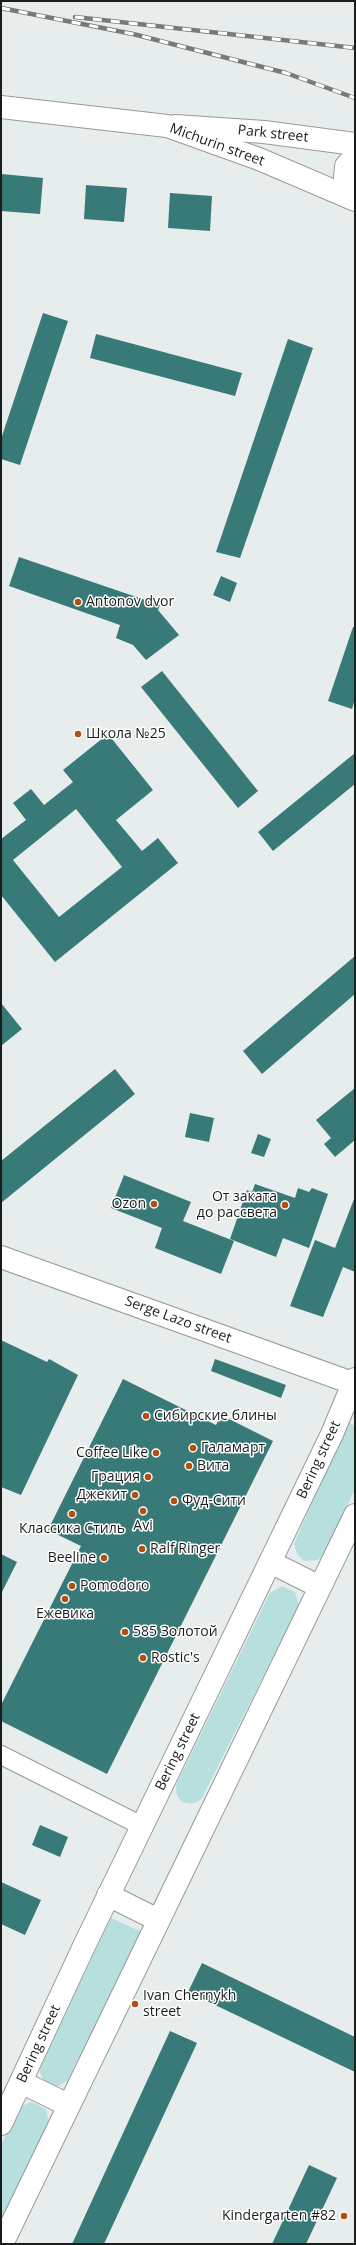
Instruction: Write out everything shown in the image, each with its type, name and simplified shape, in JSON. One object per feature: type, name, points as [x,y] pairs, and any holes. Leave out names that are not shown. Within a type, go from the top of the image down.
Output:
[{"type":"street","name":"Michurin street","points":[[1,107],[167,126],[259,159],[352,198]]},
{"type":"street","name":"Park street","points":[[167,126],[264,132],[355,144]]},
{"type":"street","points":[[352,198],[345,178],[346,166],[355,156]]},
{"type":"street","name":"Serge Lazo street","points":[[1,1257],[354,1382]]},
{"type":"street","name":"Bering street","points":[[1,2124],[108,1896],[332,1434],[354,1382]]},
{"type":"street","points":[[2,2244],[355,1515]]},
{"type":"street","points":[[270,1562],[320,1587]]},
{"type":"street","points":[[1,1755],[142,1826]]},
{"type":"street","points":[[108,1896],[158,1920]]},
{"type":"street","points":[[21,2082],[68,2105]]},
{"type":"shaded area","points":[[348,1422],[355,1426],[355,1489],[324,1554],[318,1560],[304,1561],[297,1554],[294,1544]]},
{"type":"shaded area","points":[[282,1586],[295,1592],[298,1607],[202,1798],[192,1804],[183,1802],[179,1799],[177,1794],[177,1783],[270,1593]]},
{"type":"shaded area","points":[[111,1918],[142,1932],[67,2081],[56,2087],[44,2082],[39,2069]]},
{"type":"shaded area","points":[[31,2102],[46,2109],[49,2122],[1,2222],[1,2145],[20,2107]]},
{"type":"building","points":[[2,174],[43,178],[40,214],[1,211]]},
{"type":"building","points":[[86,185],[127,188],[124,222],[84,219]]},
{"type":"building","points":[[170,193],[212,196],[210,231],[168,228]]},
{"type":"building","points":[[43,313],[68,321],[20,465],[1,459],[1,439]]},
{"type":"building","points":[[96,334],[242,373],[235,396],[90,358]]},
{"type":"building","points":[[288,339],[313,348],[240,558],[216,552]]},
{"type":"building","points":[[19,557],[160,605],[158,610],[179,635],[146,660],[133,645],[116,638],[120,625],[9,586]]},
{"type":"building","points":[[221,576],[237,583],[230,602],[213,595]]},
{"type":"building","points":[[353,627],[355,627],[355,699],[352,709],[328,701]]},
{"type":"building","points":[[162,671],[258,791],[238,808],[141,687]]},
{"type":"building","points":[[108,734],[153,790],[116,820],[142,851],[158,838],[178,863],[55,962],[1,895],[1,839],[26,820],[13,803],[31,789],[44,805],[73,782],[63,770]],"holes":[[[76,809],[122,867],[59,917],[13,860]]]},
{"type":"building","points":[[355,753],[355,784],[273,851],[258,832]]},
{"type":"building","points":[[355,956],[355,994],[262,1074],[243,1051]]},
{"type":"building","points":[[1,1003],[22,1029],[1,1046]]},
{"type":"building","points":[[115,1069],[135,1094],[1,1203],[1,1161]]},
{"type":"building","points":[[355,1088],[355,1140],[335,1157],[324,1144],[331,1138],[316,1120]]},
{"type":"building","points":[[190,1113],[214,1118],[209,1142],[185,1137]]},
{"type":"building","points":[[258,1134],[271,1139],[264,1157],[251,1153]]},
{"type":"building","points":[[124,1175],[191,1202],[183,1221],[234,1241],[221,1274],[155,1248],[162,1228],[111,1208]]},
{"type":"building","points":[[255,1184],[295,1198],[298,1188],[309,1192],[312,1188],[328,1194],[309,1248],[283,1238],[276,1257],[230,1239],[247,1190],[252,1192]]},
{"type":"building","points":[[354,1199],[355,1272],[343,1267],[323,1317],[290,1306],[315,1240],[335,1248]]},
{"type":"building","points":[[1,1340],[47,1362],[49,1359],[78,1375],[21,1495],[1,1487]]},
{"type":"building","points":[[215,1359],[286,1385],[281,1398],[211,1371]]},
{"type":"building","points":[[123,1379],[216,1425],[221,1415],[273,1441],[107,1774],[1,1721],[1,1705],[81,1546],[48,1530]]},
{"type":"building","points":[[1,1554],[17,1562],[1,1594]]},
{"type":"building","points":[[40,1825],[68,1837],[60,1857],[32,1845]]},
{"type":"building","points":[[1,1882],[41,1900],[25,1935],[1,1924]]},
{"type":"building","points":[[202,1963],[355,2037],[355,2072],[188,1992]]},
{"type":"building","points":[[170,2031],[197,2043],[104,2244],[72,2244]]},
{"type":"building","points":[[309,2165],[337,2178],[306,2244],[272,2244]]},
{"type":"railway","points":[[1,8],[133,34],[286,73],[355,98]]},
{"type":"railway","points":[[75,17],[355,48]]},
{"type":"place","name":"Antonov dvor","points":[[78,602]]},
{"type":"place","name":"Школа №25","points":[[78,734]]},
{"type":"place","name":"Ozon","points":[[154,1204]]},
{"type":"place","name":"От заката до рассвета","points":[[285,1205]]},
{"type":"place","name":"Сибирские блины","points":[[146,1416]]},
{"type":"place","name":"Галамарт","points":[[193,1448]]},
{"type":"place","name":"Coffee Like","points":[[156,1453]]},
{"type":"place","name":"Вита","points":[[189,1466]]},
{"type":"place","name":"Грация","points":[[148,1477]]},
{"type":"place","name":"Джекит","points":[[135,1495]]},
{"type":"place","name":"Фуд-Сити","points":[[174,1501]]},
{"type":"place","name":"Avi","points":[[143,1511]]},
{"type":"place","name":"Классика Стиль","points":[[72,1514]]},
{"type":"place","name":"Ralf Ringer","points":[[142,1549]]},
{"type":"place","name":"Beeline","points":[[104,1558]]},
{"type":"place","name":"Pomodoro","points":[[72,1586]]},
{"type":"place","name":"Ежевика","points":[[65,1599]]},
{"type":"place","name":"585 Золотой","points":[[125,1632]]},
{"type":"place","name":"Rostic's","points":[[143,1658]]},
{"type":"place","name":"Ivan Chernykh street","points":[[135,2004]]},
{"type":"place","name":"Kindergarten #82","points":[[344,2216]]}]
